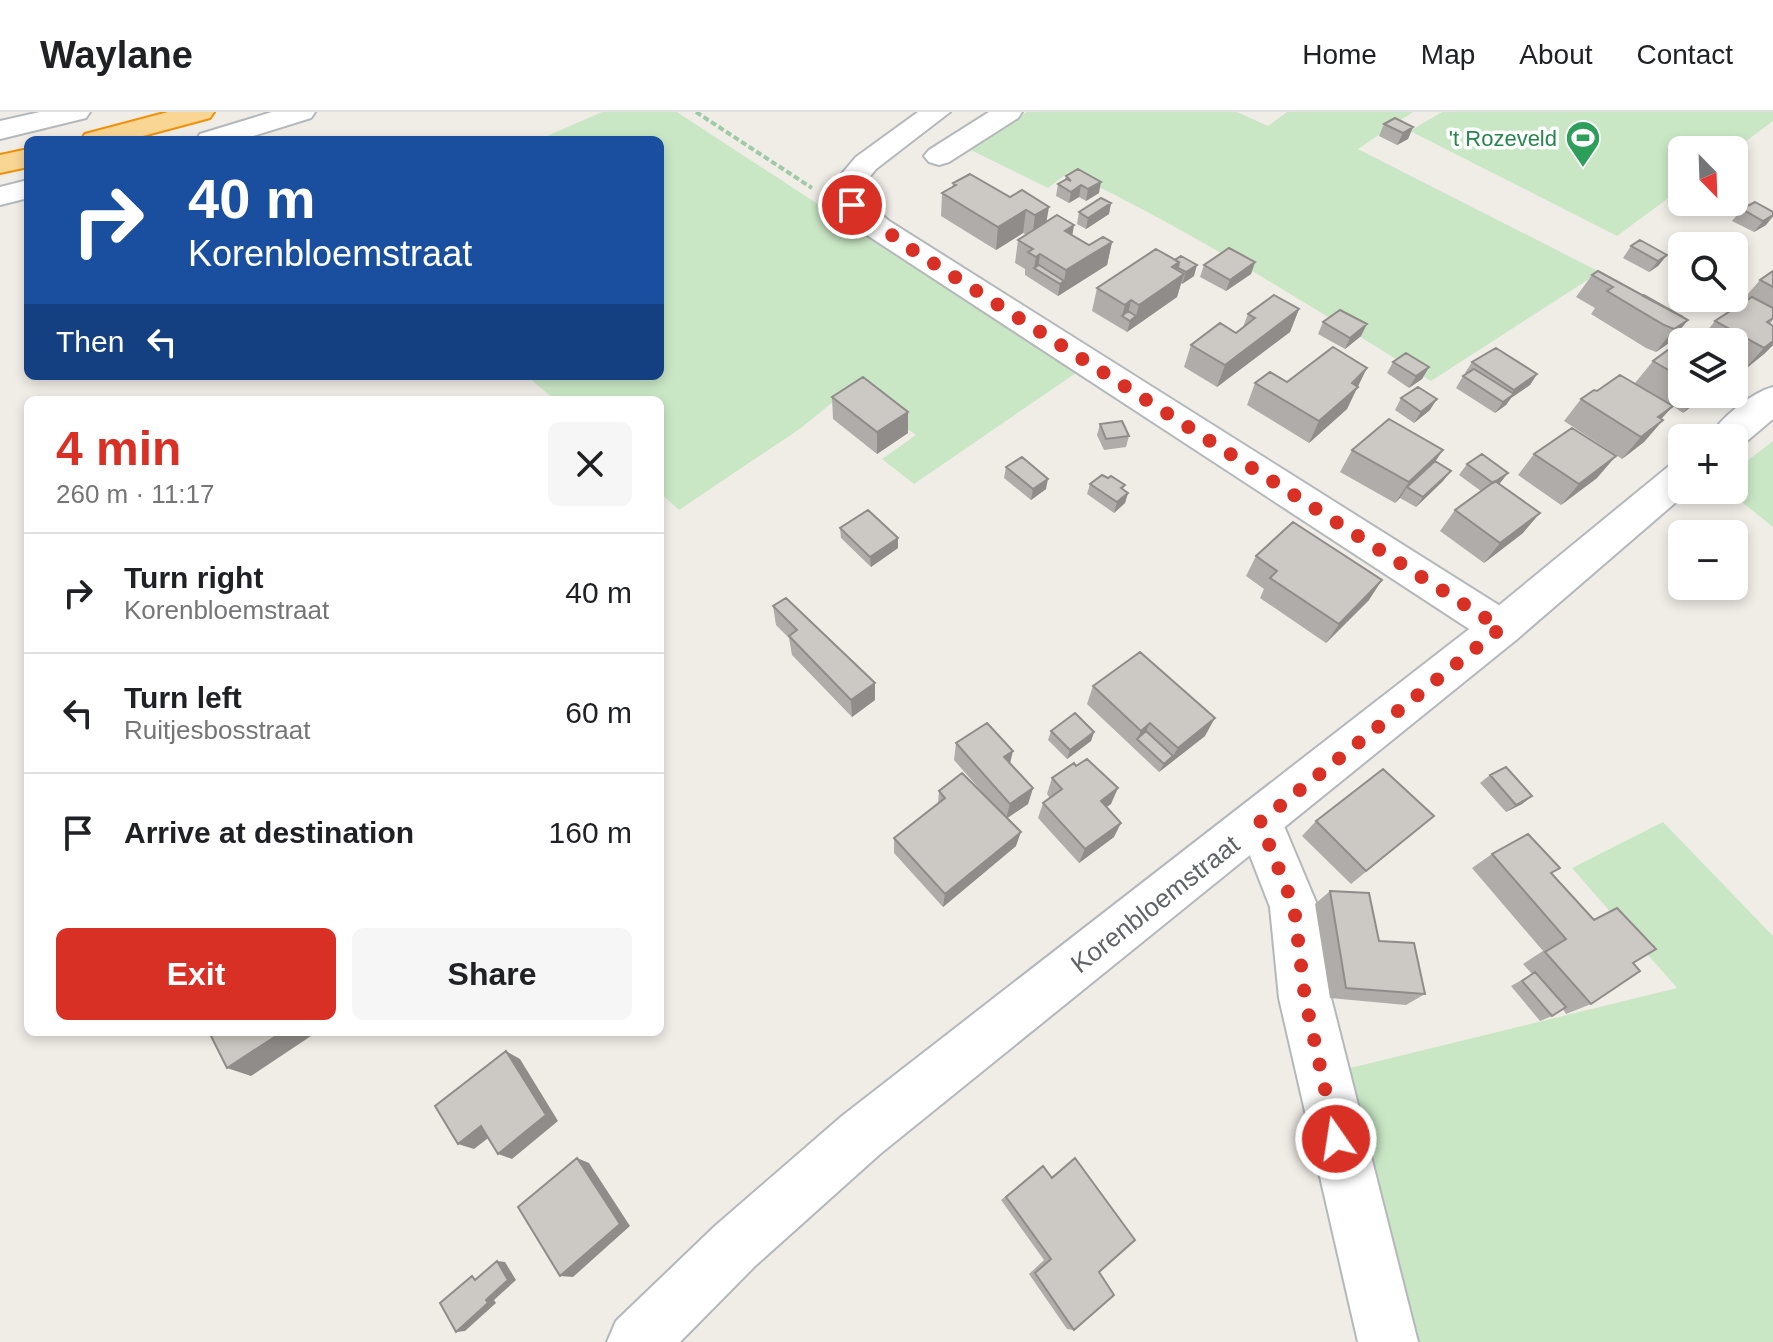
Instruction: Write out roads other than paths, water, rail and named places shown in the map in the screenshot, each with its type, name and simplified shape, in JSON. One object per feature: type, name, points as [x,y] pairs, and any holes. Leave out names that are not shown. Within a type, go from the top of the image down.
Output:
[{"type":"highway","points":[[110,136],[200,112]]},
{"type":"highway","points":[[0,164],[24,159]]},
{"type":"street","points":[[0,130],[76,112]]},
{"type":"street","points":[[223,136],[301,112]]},
{"type":"street","points":[[939,156],[1008,112]]},
{"type":"street","points":[[966,137],[929,117],[866,163],[848,184],[852,205],[905,245],[1501,628]]},
{"type":"street","points":[[0,196],[24,190]]},
{"type":"street","points":[[1744,424],[1773,399]]},
{"type":"street","name":"Korenbloemstraat","points":[[637,1342],[735,1246],[861,1135],[1260,822],[1501,628],[1668,488]]},
{"type":"street","points":[[1260,822],[1294,907],[1305,998],[1388,1342]]},
{"type":"place","name":"'t Rozeveld","points":[[1583,169]]}]
